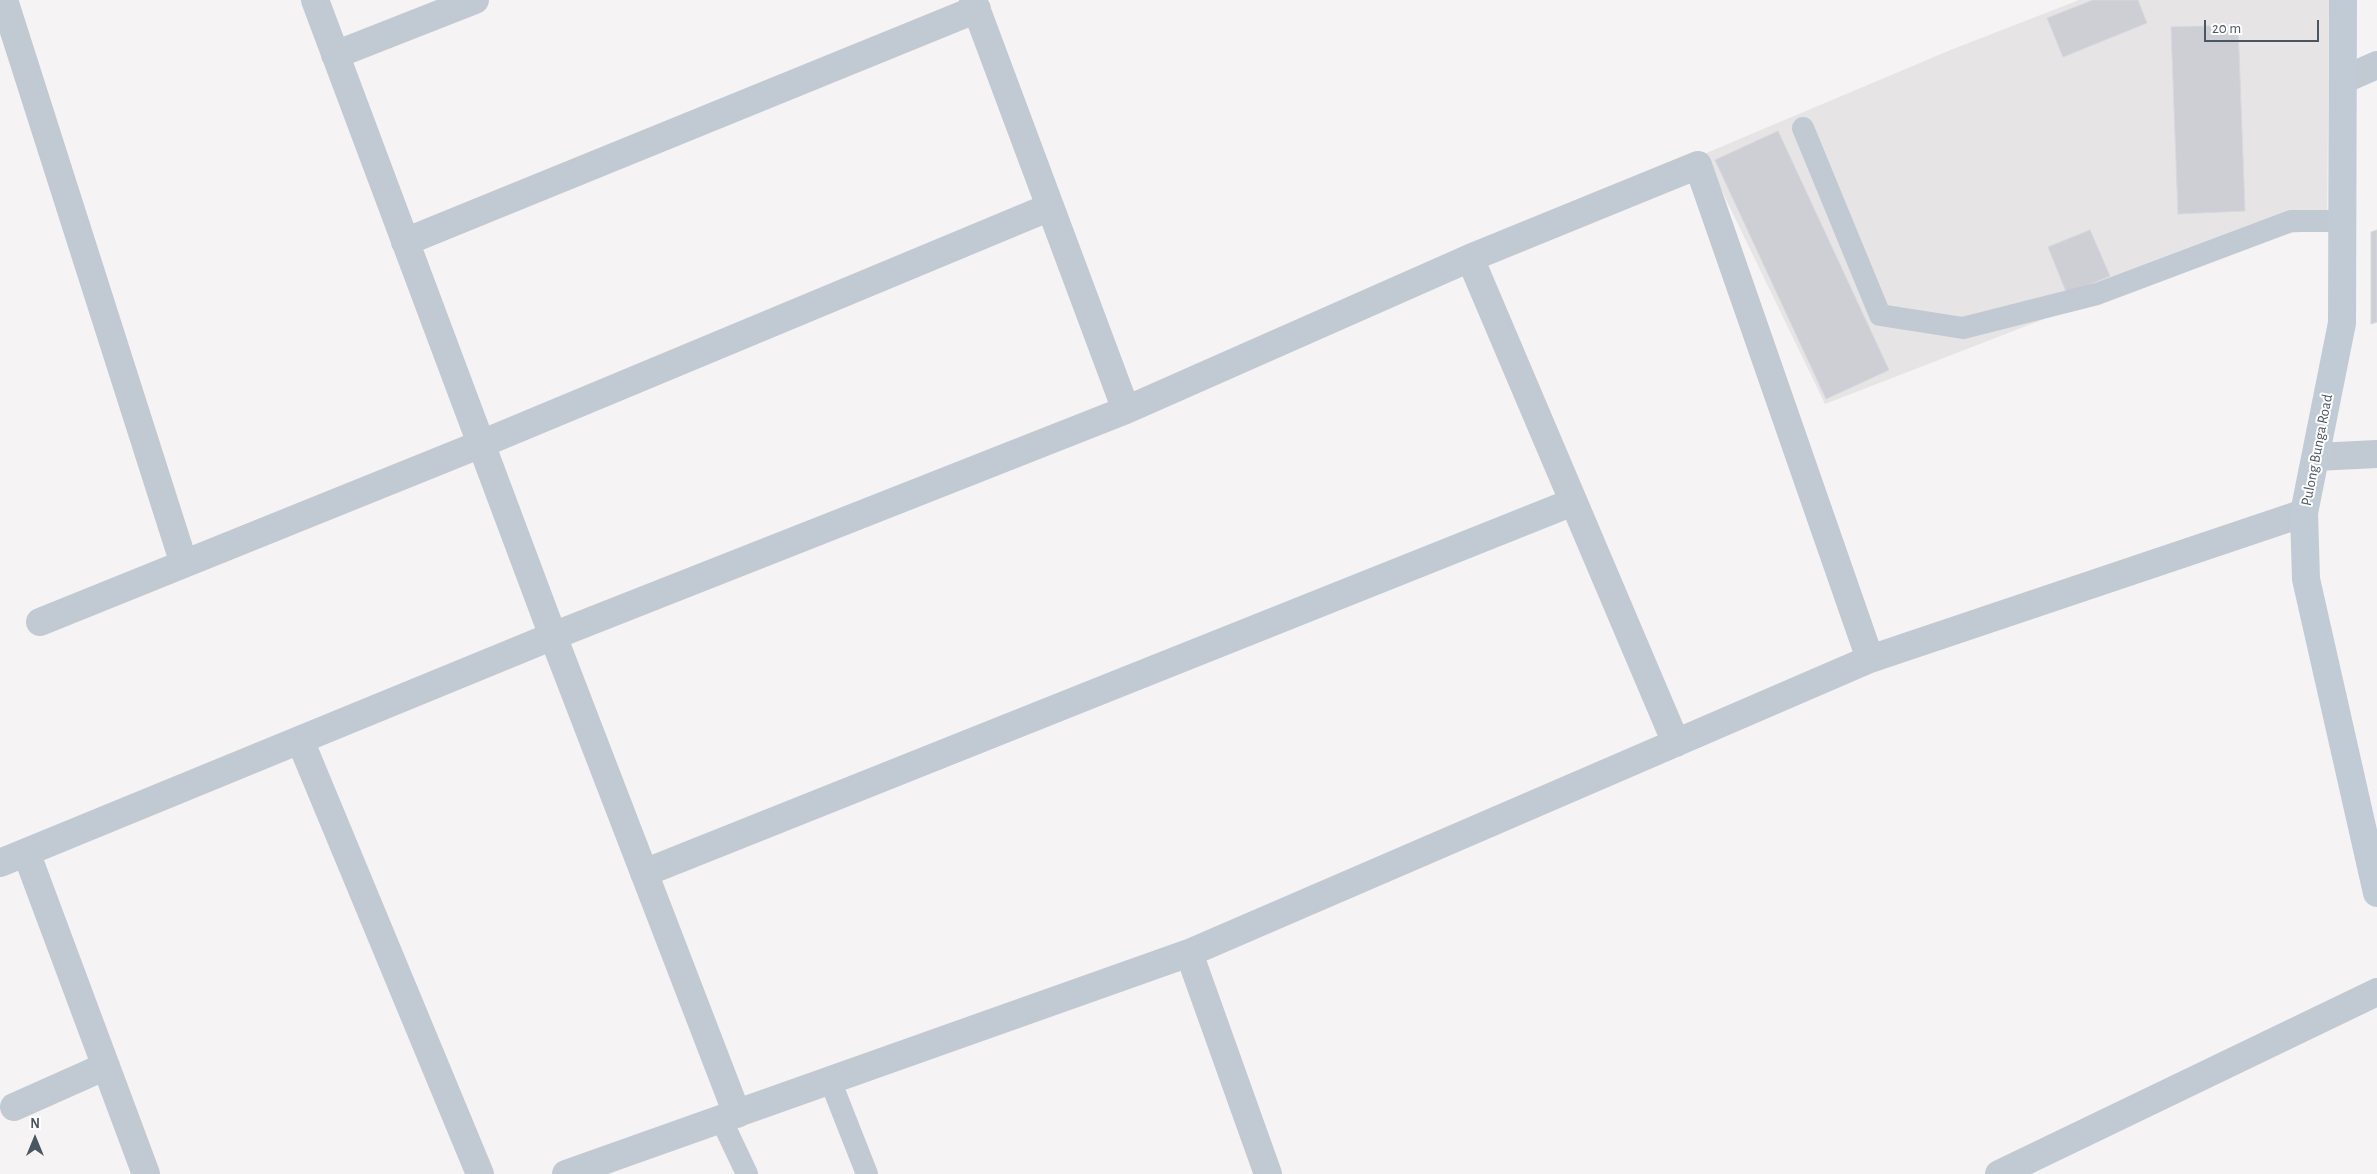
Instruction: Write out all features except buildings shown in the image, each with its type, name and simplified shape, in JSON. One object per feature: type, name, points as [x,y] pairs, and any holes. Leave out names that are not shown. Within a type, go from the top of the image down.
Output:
[{"type":"main road","name":"Pulong Bunga Road","points":[[2343,0],[2342,323],[2304,513],[2306,579],[2377,893]]},
{"type":"street","points":[[4,0],[184,564]]},
{"type":"street","points":[[315,0],[553,636],[644,873],[729,1116]]},
{"type":"street","points":[[335,55],[475,0]]},
{"type":"street","points":[[405,242],[975,5],[1126,410]]},
{"type":"street","points":[[2343,80],[2377,65]]},
{"type":"street","points":[[0,863],[553,636],[1126,410],[1470,258],[1698,165],[1870,659]]},
{"type":"street","points":[[40,622],[481,444],[1050,207]]},
{"type":"street","points":[[1470,258],[1676,743]]},
{"type":"street","points":[[2316,457],[2377,454]]},
{"type":"street","points":[[644,873],[1573,502]]},
{"type":"street","points":[[566,1174],[1189,953],[1870,659],[2304,513]]},
{"type":"street","points":[[300,740],[480,1174]]},
{"type":"street","points":[[26,852],[146,1174]]},
{"type":"street","points":[[1189,953],[1268,1174]]},
{"type":"street","points":[[1999,1174],[2377,992]]},
{"type":"street","points":[[14,1107],[106,1066]]},
{"type":"lane","points":[[1803,128],[1880,315],[1963,328],[2097,294],[2291,221],[2342,221]]},
{"type":"lane","points":[[830,1080],[868,1174]]},
{"type":"lane","points":[[729,1116],[748,1174]]},
{"type":"shaded area","points":[[2079,0],[2329,0],[2327,229],[2284,234],[2070,309],[1825,404],[1704,154],[1953,49]]}]
